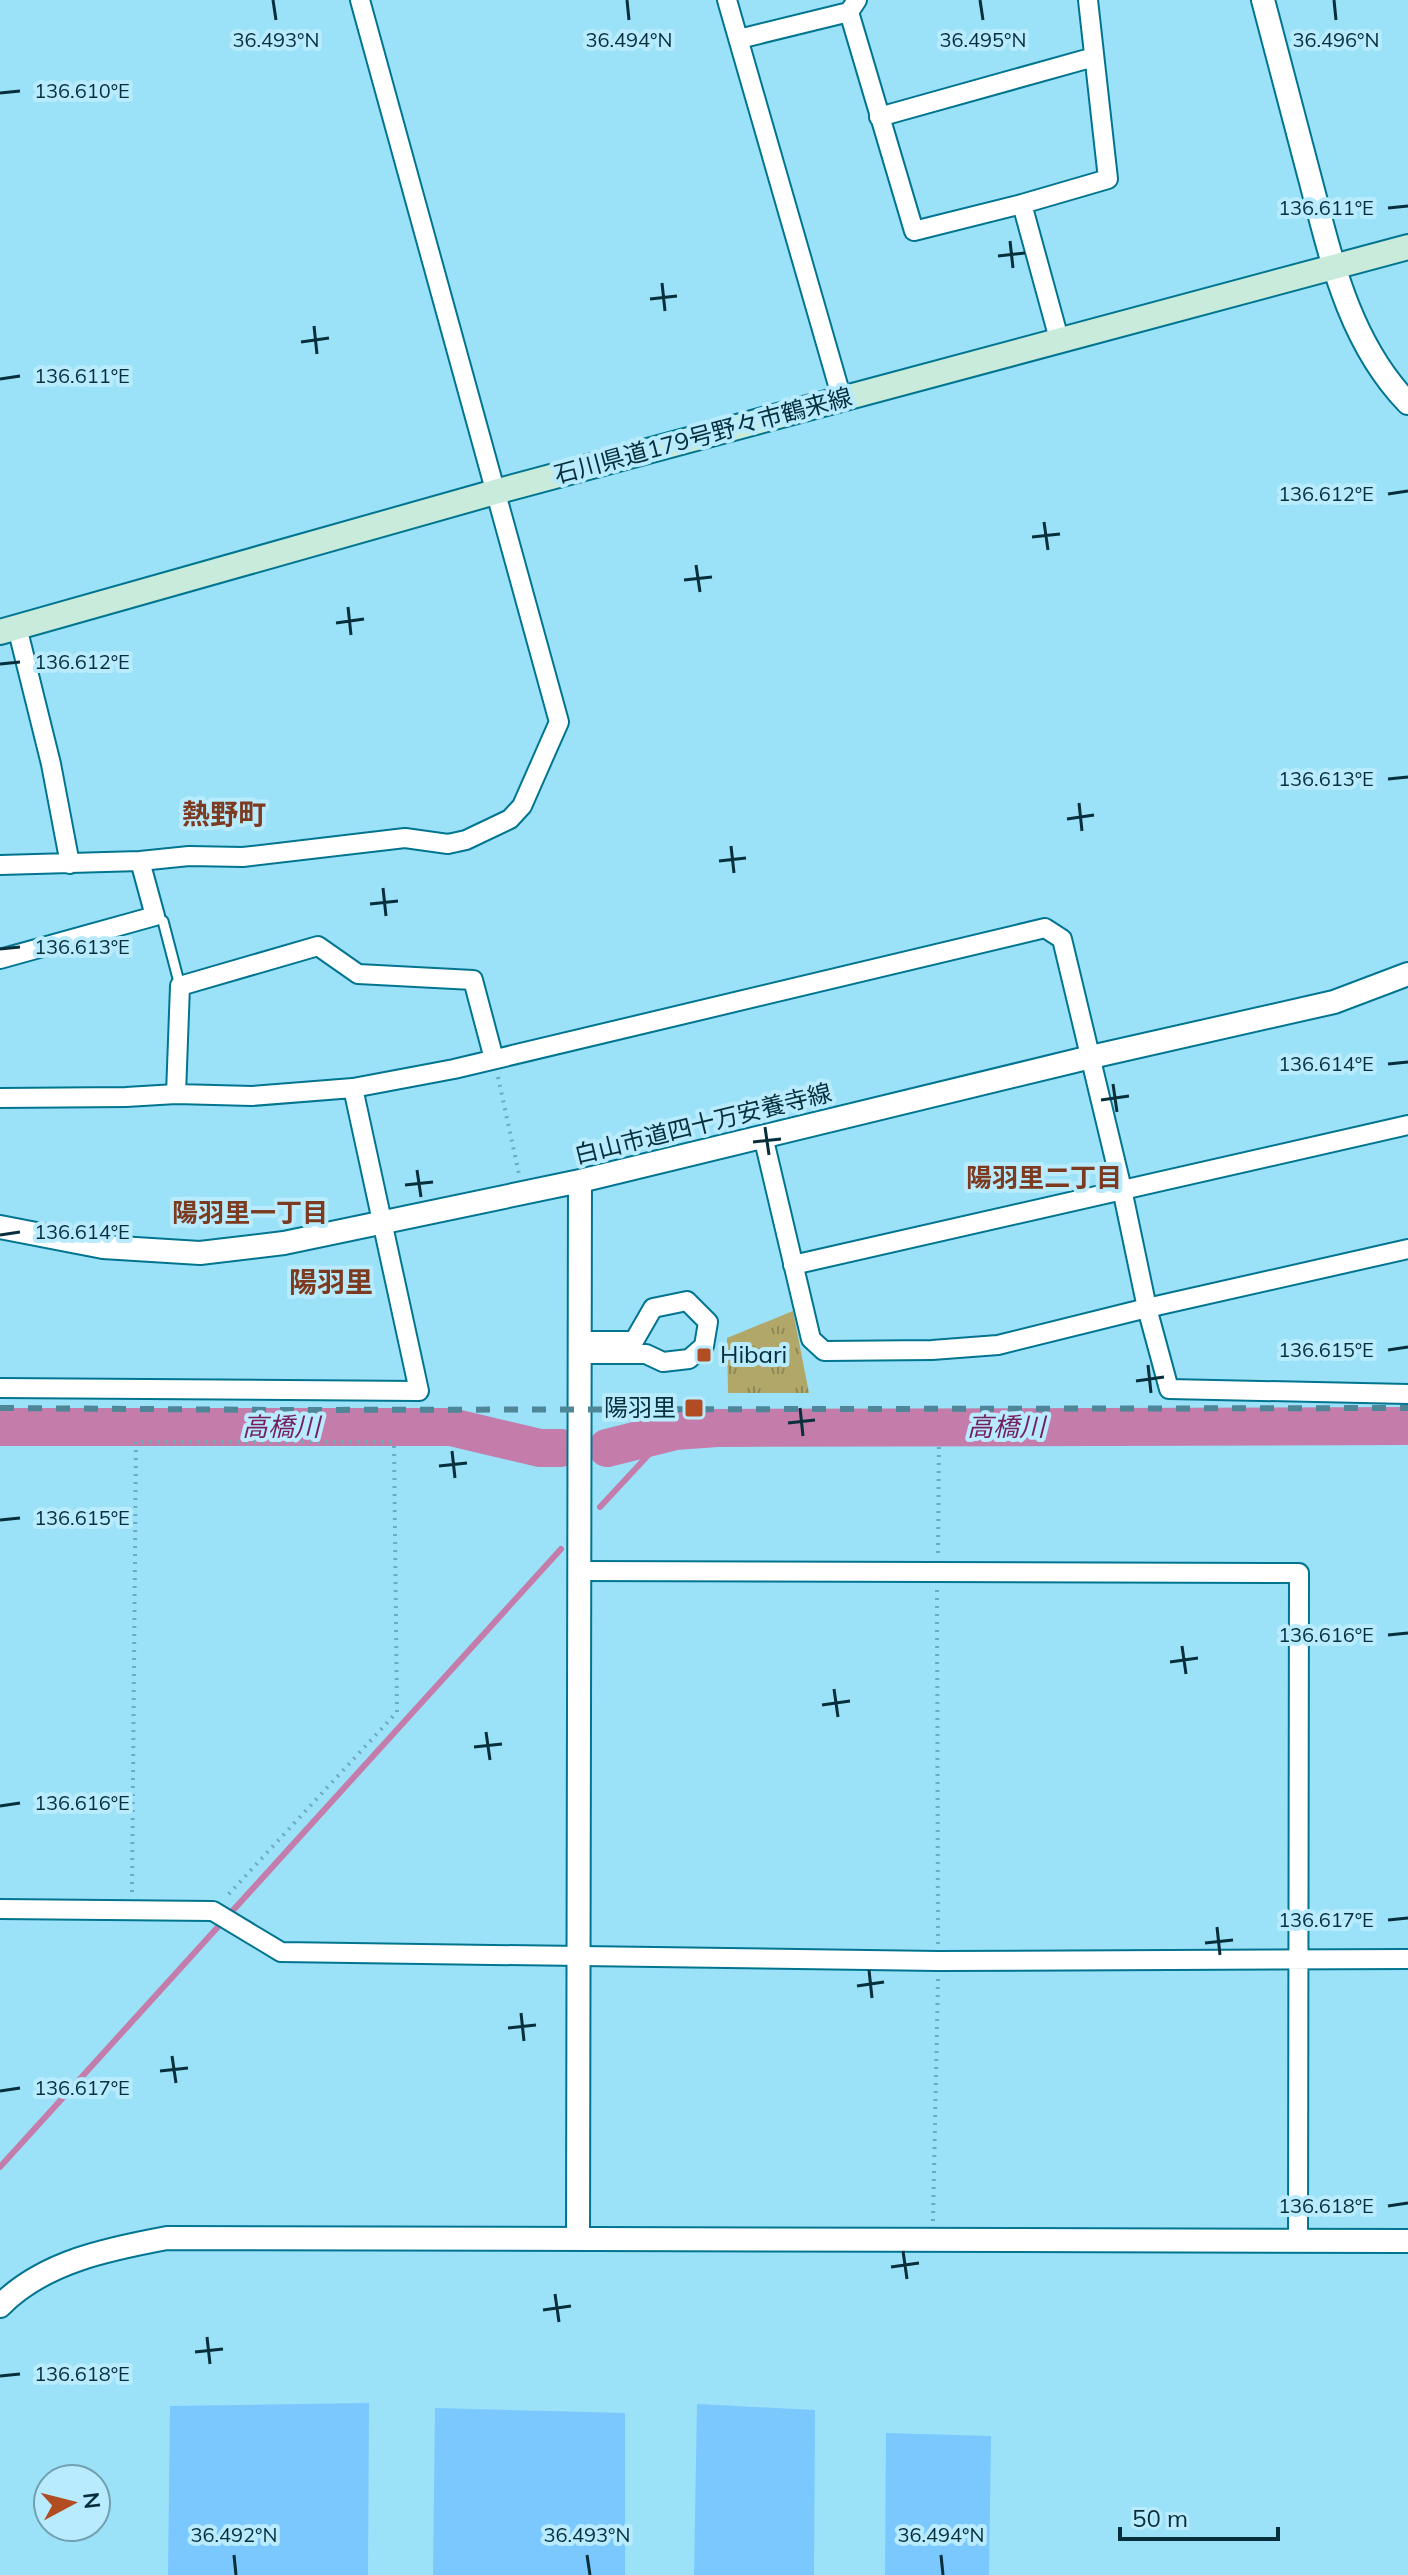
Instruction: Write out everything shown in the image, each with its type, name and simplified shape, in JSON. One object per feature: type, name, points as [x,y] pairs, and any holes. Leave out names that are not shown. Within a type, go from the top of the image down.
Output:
[{"type":"main road","name":"石川県道179号野々市鶴来線","points":[[8,629],[495,492],[1408,247]]},
{"type":"street","points":[[0,865],[255,856],[405,838],[448,844],[466,840],[510,819],[522,806],[543,763],[559,722],[360,0]]},
{"type":"street","points":[[727,0],[842,399]]},
{"type":"street","points":[[739,39],[853,6],[879,117],[914,231],[1108,179],[1088,0]]},
{"type":"street","points":[[1263,0],[1334,269],[1356,328],[1392,387],[1408,403]]},
{"type":"street","points":[[879,117],[1094,57]]},
{"type":"street","points":[[1022,204],[1059,339]]},
{"type":"street","points":[[8,629],[51,764],[70,864]]},
{"type":"street","points":[[0,959],[155,916],[140,861]]},
{"type":"street","points":[[0,1098],[176,1094],[252,1096],[353,1088],[494,1059],[1045,928],[1062,939],[1147,1308],[1169,1389],[1408,1394]]},
{"type":"street","points":[[176,1094],[180,986],[318,946],[358,974],[473,980],[494,1059]]},
{"type":"street","name":"白山市道四十万安養寺線","points":[[0,1227],[103,1247],[200,1253],[284,1243],[580,1181],[1091,1057],[1334,1002],[1408,974]]},
{"type":"street","points":[[0,1388],[419,1391],[353,1088]]},
{"type":"street","points":[[793,1265],[1408,1125]]},
{"type":"street","points":[[763,1136],[811,1339],[824,1351],[932,1350],[998,1345],[1408,1249]]},
{"type":"street","points":[[578,2237],[580,1181]]},
{"type":"street","points":[[687,1301],[708,1322],[704,1346],[689,1359],[663,1362],[646,1354],[579,1347],[634,1341],[653,1308],[687,1301]]},
{"type":"street","points":[[579,1571],[1299,1573],[1298,2241]]},
{"type":"street","points":[[0,1909],[132,1909],[221,1915],[281,1952],[938,1961],[1408,1959]]},
{"type":"street","points":[[0,2306],[12,2294],[57,2268],[104,2249],[167,2238],[1408,2241]]},
{"type":"lane","points":[[155,916],[163,921],[180,986]]},
{"type":"path","points":[[494,1059],[523,1194]]},
{"type":"path","points":[[933,2239],[938,1961],[939,1441]]},
{"type":"path","points":[[132,1909],[136,1442],[394,1442],[397,1712],[221,1915]]},
{"type":"green space","points":[[793,1311],[809,1393],[728,1393],[727,1338]]},
{"type":"building","points":[[369,2403],[368,2575],[168,2575],[170,2406]]},
{"type":"building","points":[[697,2404],[815,2410],[814,2575],[694,2575]]},
{"type":"building","points":[[435,2408],[625,2413],[625,2575],[433,2575]]},
{"type":"building","points":[[886,2433],[991,2436],[989,2575],[885,2575]]},
{"type":"waterway","name":"高橋川","points":[[607,1448],[675,1431],[717,1428],[1408,1426]]},
{"type":"waterway","name":"高橋川","points":[[0,1427],[451,1427],[540,1448],[561,1448]]},
{"type":"waterway","points":[[600,1507],[675,1431]]},
{"type":"waterway","points":[[0,2167],[561,1549]]},
{"type":"railway","points":[[0,1408],[1408,1408]]},
{"type":"place","name":"Hibari","points":[[704,1355]]},
{"type":"place","name":"陽羽里","points":[[694,1408]]},
{"type":"district","name":"熱野町","points":[[224,814]]},
{"type":"district","name":"陽羽里二丁目","points":[[1044,1178]]},
{"type":"district","name":"陽羽里一丁目","points":[[250,1213]]},
{"type":"district","name":"陽羽里","points":[[331,1282]]}]
